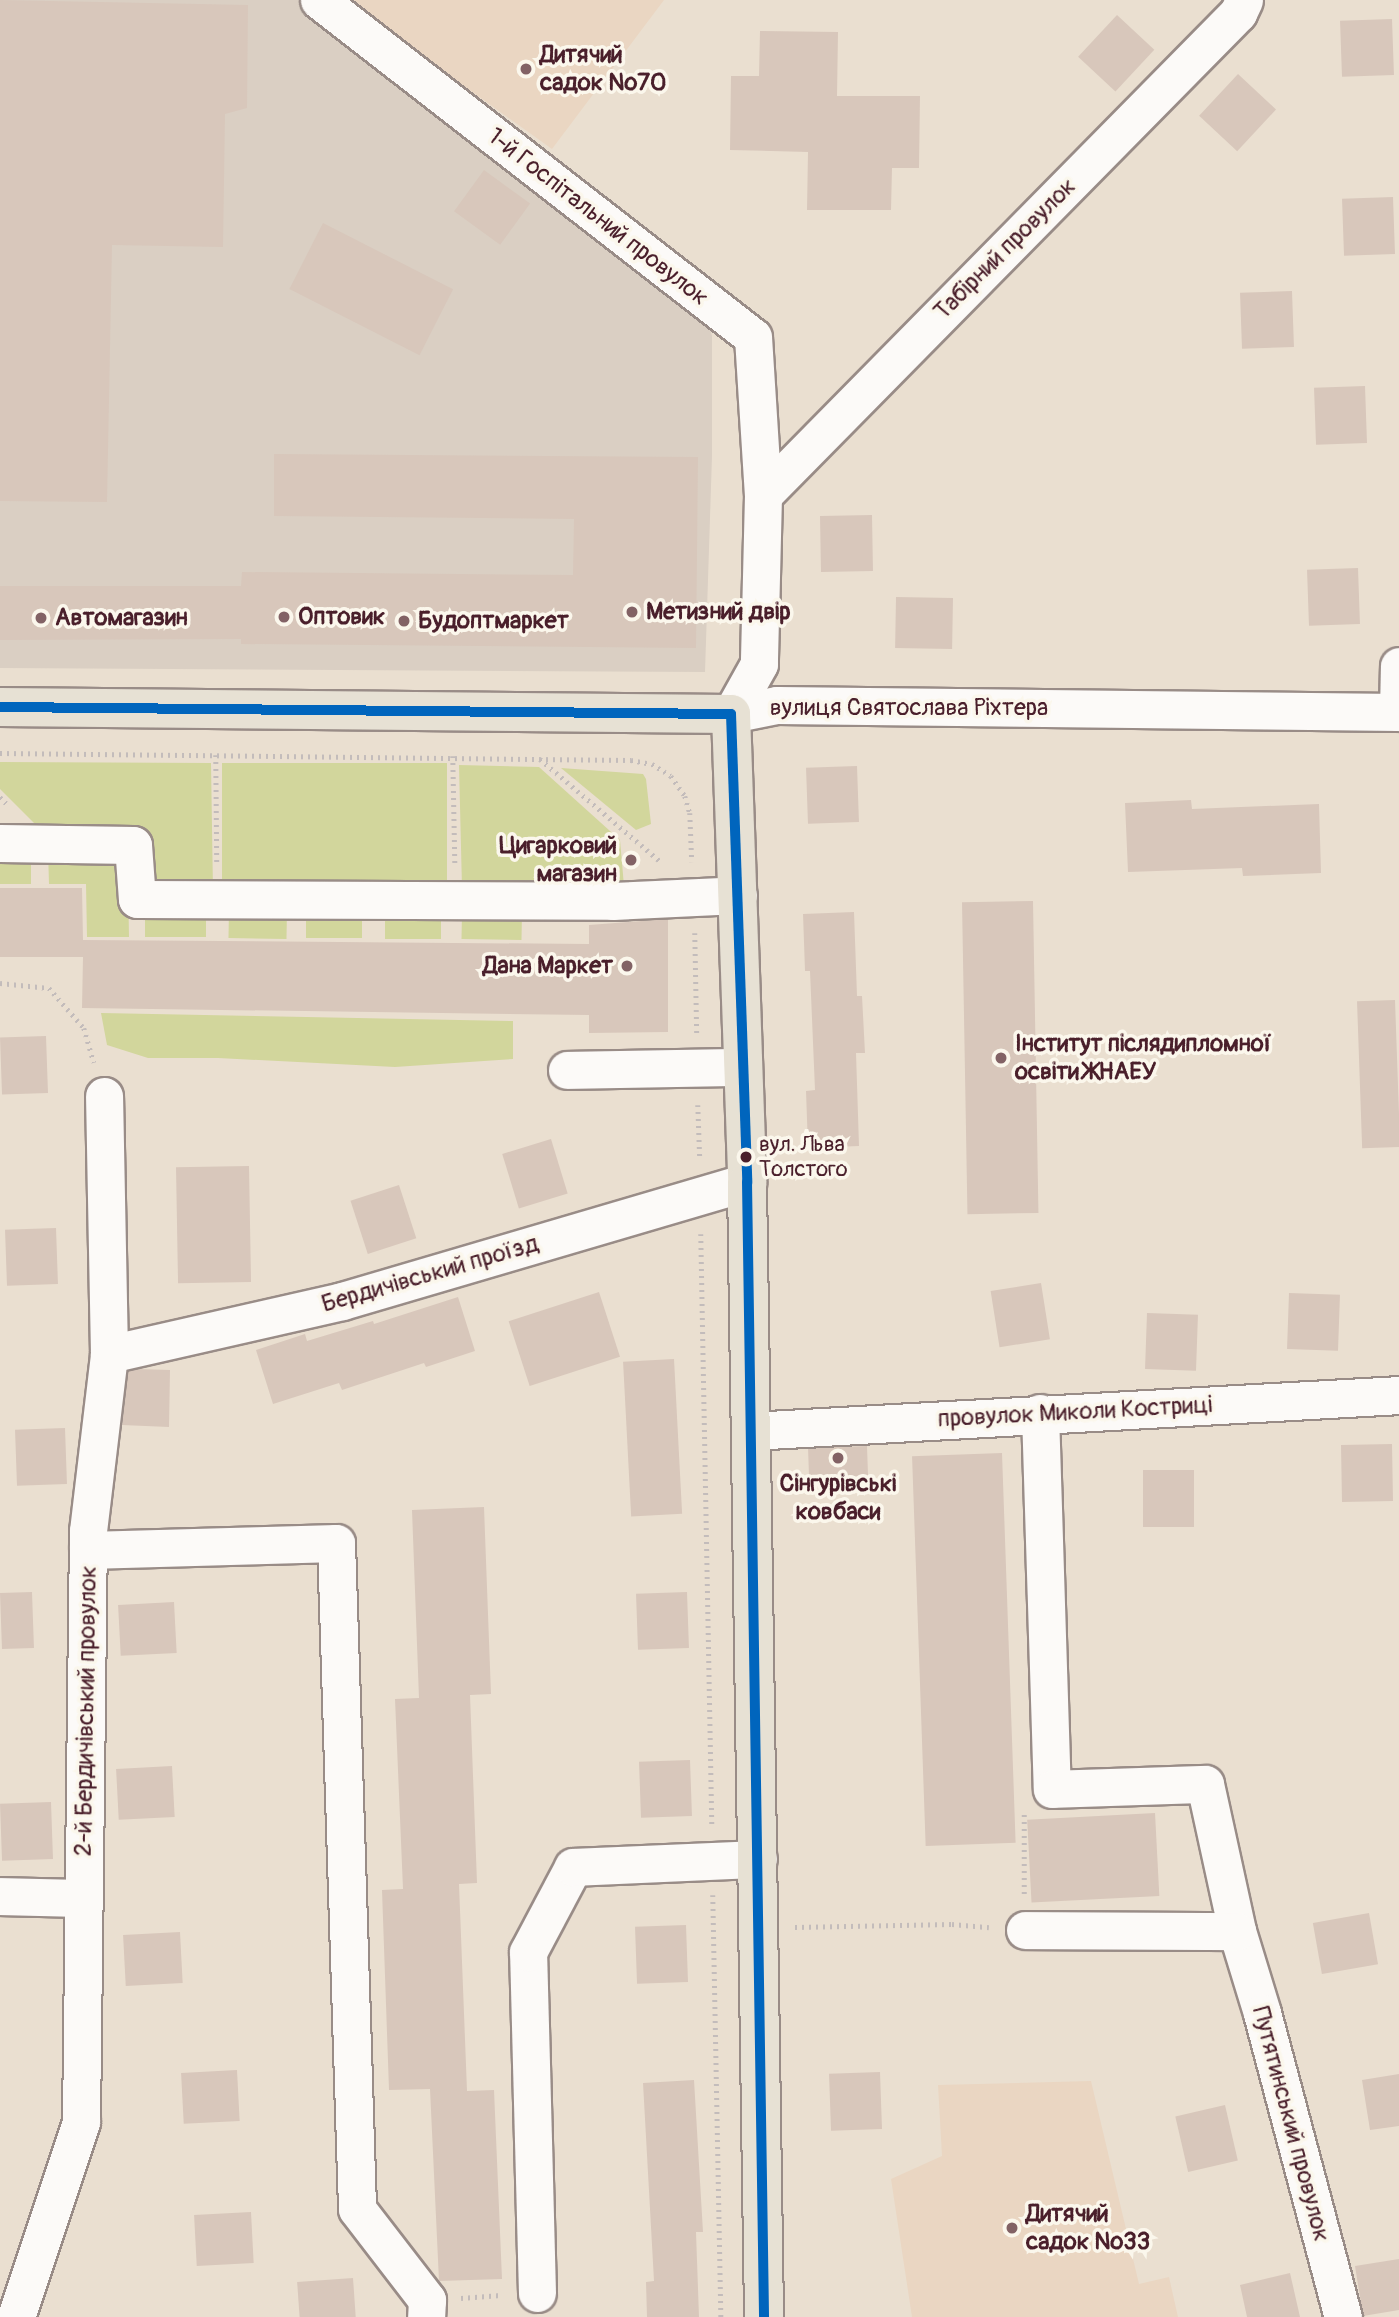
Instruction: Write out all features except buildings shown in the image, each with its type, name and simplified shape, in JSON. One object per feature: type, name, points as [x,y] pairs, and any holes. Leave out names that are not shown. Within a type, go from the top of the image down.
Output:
[{"type":"main road","name":"вулиця Святослава Ріхтера","points":[[0,707],[732,714]]},
{"type":"main road","points":[[732,714],[747,1182],[764,2317]]},
{"type":"street","name":"1-й Госпітальний провулок","points":[[319,0],[753,337],[762,495],[759,664],[732,714]]},
{"type":"street","name":"Табірний провулок","points":[[762,495],[1238,13],[1244,0]]},
{"type":"street","points":[[1398,712],[1399,666]]},
{"type":"street","name":"вулиця Святослава Ріхтера","points":[[732,714],[777,705],[1398,712]]},
{"type":"street","points":[[0,843],[133,845],[137,899],[612,901],[694,894],[737,895]]},
{"type":"street","points":[[567,1070],[743,1067]]},
{"type":"street","name":"2-й Бердичівський провулок","points":[[16,2317],[80,2122],[88,1550],[109,1354],[104,1096]]},
{"type":"street","name":"Бердичівський проїзд","points":[[109,1354],[342,1301],[747,1182]]},
{"type":"street","name":"провулок Миколи Костриці","points":[[750,1430],[1399,1395]]},
{"type":"street","points":[[1040,1413],[1052,1789]]},
{"type":"street","points":[[88,1550],[336,1544],[357,2209],[426,2309]]},
{"type":"street","name":"Путятинський провулок","points":[[1052,1789],[1205,1784],[1237,1931],[1262,2012],[1343,2317]]},
{"type":"street","points":[[537,2293],[528,1952],[573,1867],[758,1859]]},
{"type":"street","points":[[0,1896],[83,1898]]},
{"type":"street","points":[[1025,1930],[1237,1931]]},
{"type":"path","points":[[0,754],[453,756],[631,760],[652,764],[671,776],[685,796],[690,813],[694,894],[721,2317]]},
{"type":"path","points":[[216,755],[217,900]]},
{"type":"path","points":[[453,756],[455,900]]},
{"type":"path","points":[[539,758],[694,894]]},
{"type":"path","points":[[0,983],[49,988],[84,1028],[104,1096]]},
{"type":"path","points":[[760,1927],[952,1924],[1025,1930],[1022,1814],[1052,1789]]},
{"type":"path","points":[[426,2309],[537,2293]]},
{"type":"shaded area","points":[[0,0],[298,0],[383,57],[708,320],[712,336],[712,456],[705,672],[0,668]]},
{"type":"shaded area","name":"Дитячий садок №70","points":[[344,0],[664,0],[552,149]]},
{"type":"shaded area","name":"Дитячий садок №33","points":[[1091,2081],[1139,2284],[1169,2277],[1178,2317],[912,2317],[891,2179],[942,2156],[938,2085]]},
{"type":"green space","points":[[0,762],[211,763],[213,891],[146,890],[143,837],[46,835],[0,789]]},
{"type":"green space","points":[[222,763],[447,763],[447,890],[222,890]]},
{"type":"green space","points":[[459,765],[539,767],[620,840],[624,886],[462,888]]},
{"type":"green space","points":[[561,768],[643,774],[646,779],[651,824],[636,830]]},
{"type":"green space","points":[[0,851],[31,851],[31,884],[0,884]]},
{"type":"green space","points":[[48,851],[103,853],[120,866],[128,883],[129,937],[87,937],[86,884],[49,884]]},
{"type":"green space","points":[[145,909],[206,909],[206,937],[145,937]]},
{"type":"green space","points":[[229,909],[287,910],[286,939],[228,938]]},
{"type":"green space","points":[[306,910],[362,910],[362,938],[306,938]]},
{"type":"green space","points":[[385,911],[441,911],[441,939],[385,939]]},
{"type":"green space","points":[[462,911],[522,912],[522,940],[462,939]]},
{"type":"green space","points":[[101,1013],[513,1021],[513,1059],[395,1067],[218,1058],[148,1058],[107,1045]]},
{"type":"transit line","points":[[0,707],[731,714],[747,1182],[764,2317]]},
{"type":"place","name":"Дитячий садок №70","points":[[526,69]]},
{"type":"place","name":"Метизний двір","points":[[632,612]]},
{"type":"place","name":"Оптовик","points":[[284,617]]},
{"type":"place","name":"Автомагазин","points":[[41,618]]},
{"type":"place","name":"Будоптмаркет","points":[[404,621]]},
{"type":"place","name":"Цигарковий магазин","points":[[631,860]]},
{"type":"place","name":"Дана Маркет","points":[[627,966]]},
{"type":"place","name":"Інститут післядипломної освіти ЖНАЕУ","points":[[1001,1058]]},
{"type":"place","name":"вул. Льва Толстого","points":[[746,1157]]},
{"type":"place","name":"Сінгурівські ковбаси","points":[[838,1458]]},
{"type":"place","name":"Дитячий садок №33","points":[[1012,2228]]}]
